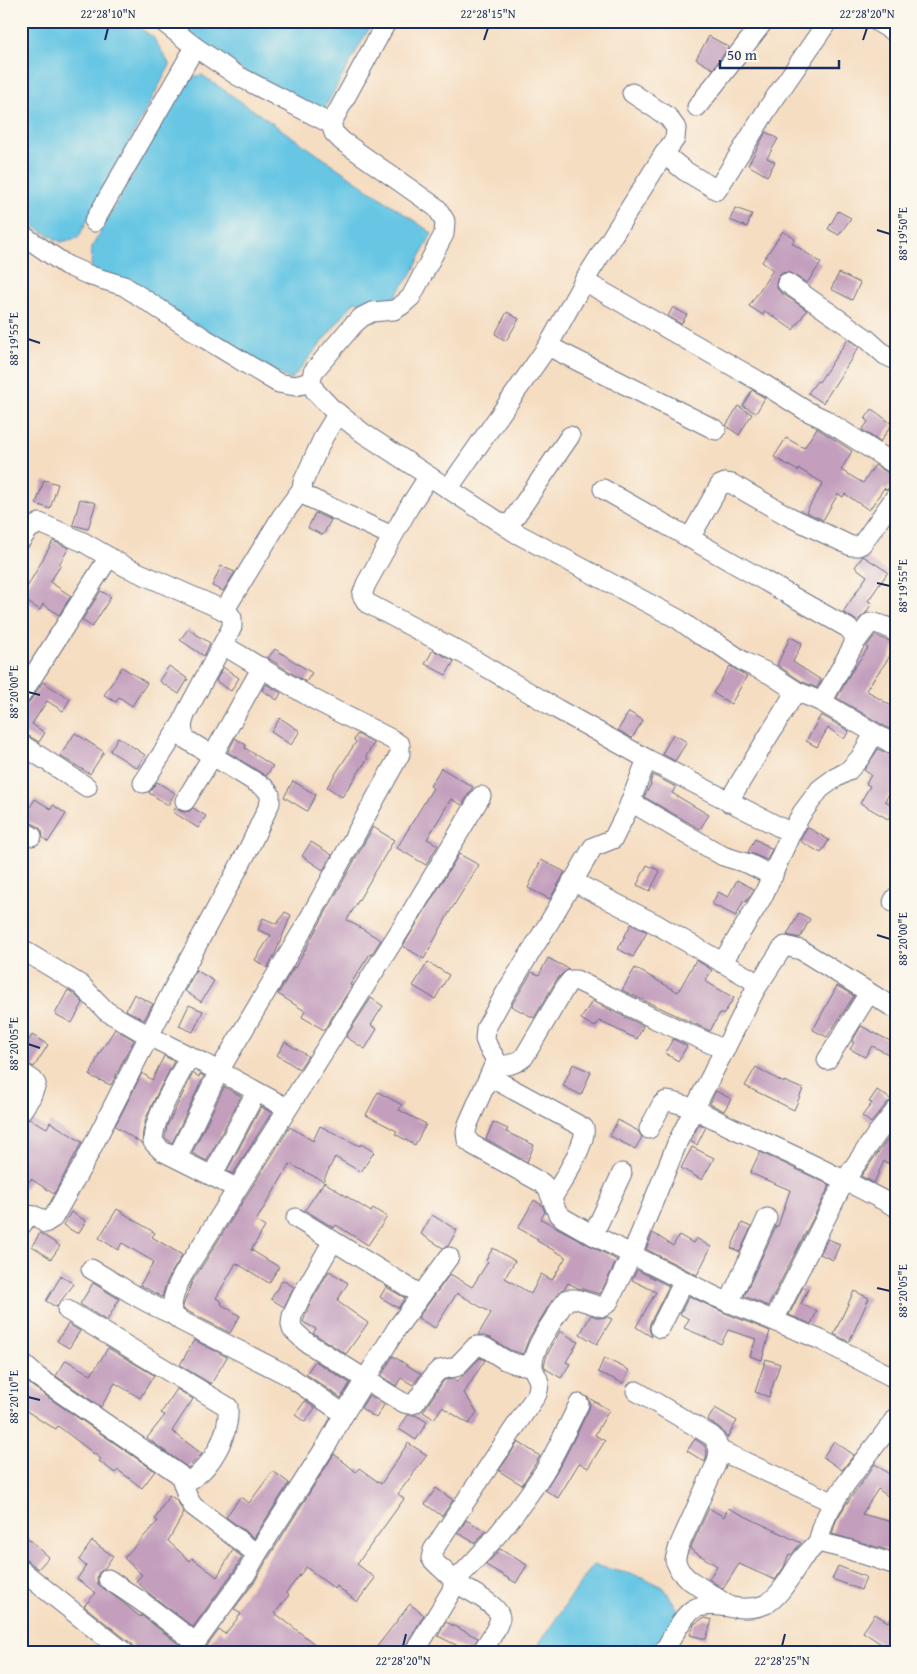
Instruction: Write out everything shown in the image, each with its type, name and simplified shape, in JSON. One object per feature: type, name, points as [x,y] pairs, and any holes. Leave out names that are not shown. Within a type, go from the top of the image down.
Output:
[{"type":"street","points":[[162,21],[195,47],[238,76],[331,124],[334,133],[342,141],[437,208],[445,221],[444,234],[411,297],[394,310],[372,312],[362,317],[353,325],[313,372],[312,382],[315,391],[363,433],[508,527],[678,619],[744,662],[770,674],[796,691],[822,702],[896,746]]},
{"type":"street","points":[[331,124],[387,21]]},
{"type":"street","points":[[696,107],[764,21]]},
{"type":"street","points":[[664,154],[685,171],[717,190],[768,108],[828,21]]},
{"type":"street","points":[[876,21],[896,33]]},
{"type":"street","points":[[94,222],[195,47]]},
{"type":"street","points":[[448,488],[548,346],[584,281],[664,154],[676,139],[676,128],[668,117],[632,93]]},
{"type":"street","points":[[21,234],[66,265],[91,276],[124,286],[204,338],[278,382],[295,386],[312,382]]},
{"type":"street","points":[[584,281],[757,380],[896,465]]},
{"type":"street","points":[[787,283],[867,339],[885,355],[896,360]]},
{"type":"street","points":[[548,346],[716,430]]},
{"type":"street","points":[[224,611],[282,516],[302,489],[303,482],[324,436],[338,413]]},
{"type":"street","points":[[508,527],[570,436]]},
{"type":"street","points":[[429,476],[392,536],[364,589],[362,595],[367,603],[462,653],[647,759],[728,802],[791,832]]},
{"type":"street","points":[[690,538],[720,485],[725,483],[732,484],[788,516],[851,546],[862,544],[896,496]]},
{"type":"street","points":[[302,489],[306,496],[392,536]]},
{"type":"street","points":[[603,489],[848,628],[854,635],[854,644]]},
{"type":"street","points":[[21,540],[29,529],[40,523],[83,542],[126,567],[228,612],[232,618],[232,627],[182,723],[143,784]]},
{"type":"street","points":[[21,695],[109,557]]},
{"type":"street","points":[[822,702],[854,644],[870,623],[884,625],[896,632]]},
{"type":"street","points":[[177,1158],[219,1071],[304,928],[400,754],[400,745],[393,740],[315,700],[223,645]]},
{"type":"street","points":[[184,801],[213,755],[262,667]]},
{"type":"street","points":[[728,802],[796,691]]},
{"type":"street","points":[[21,1226],[28,1216],[32,1214],[45,1223],[53,1218],[232,881],[270,803],[270,794],[265,788],[187,740],[182,734],[182,723]]},
{"type":"street","points":[[722,963],[751,917],[773,876],[791,832],[802,813],[820,789],[848,771],[860,758],[874,734]]},
{"type":"street","points":[[21,744],[87,786]]},
{"type":"street","points":[[647,759],[631,802],[613,839],[593,847],[486,1028],[485,1039],[495,1058],[492,1071],[468,1124],[467,1140],[542,1183],[548,1189],[557,1212],[593,1235],[684,1282],[729,1303],[821,1340],[896,1379]]},
{"type":"street","points":[[172,1314],[171,1304],[174,1291],[286,1108],[401,929],[481,796]]},
{"type":"street","points":[[631,802],[723,856],[749,864],[773,876]]},
{"type":"street","points":[[572,881],[656,924],[749,978],[755,983],[755,990]]},
{"type":"street","points":[[481,1653],[498,1622],[499,1611],[454,1582],[431,1558],[432,1550],[537,1394],[540,1384],[532,1366],[535,1355],[568,1299],[576,1299],[602,1307],[608,1303],[632,1254],[678,1141],[755,990],[781,950],[785,946],[790,946],[802,950],[894,1008]]},
{"type":"street","points":[[21,949],[81,985],[106,1011],[149,1036],[219,1071],[286,1108]]},
{"type":"street","points":[[492,1071],[520,1061],[524,1057],[571,980],[576,980],[653,1018],[726,1050]]},
{"type":"street","points":[[827,1060],[869,993]]},
{"type":"street","points":[[189,1056],[163,1107],[153,1137],[156,1146],[236,1188]]},
{"type":"street","points":[[492,1071],[584,1128],[586,1132],[578,1153],[563,1182],[552,1198]]},
{"type":"street","points":[[21,1072],[36,1084],[32,1097],[21,1112]]},
{"type":"street","points":[[212,1176],[256,1092]]},
{"type":"street","points":[[649,1129],[662,1104],[666,1101],[694,1109],[774,1145],[896,1206]]},
{"type":"street","points":[[774,1320],[845,1180],[893,1118]]},
{"type":"street","points":[[593,1235],[622,1173]]},
{"type":"street","points":[[296,1218],[420,1296]]},
{"type":"street","points":[[729,1303],[768,1218]]},
{"type":"street","points":[[333,1241],[292,1316],[292,1329],[302,1339],[406,1404],[411,1405],[416,1403],[439,1370],[456,1367],[476,1346],[486,1348],[505,1360],[516,1364],[532,1366]]},
{"type":"street","points":[[108,1579],[142,1602],[192,1648],[246,1574],[397,1328],[449,1257]]},
{"type":"street","points":[[91,1269],[156,1308],[172,1314],[203,1333],[289,1376],[344,1414]]},
{"type":"street","points":[[660,1328],[684,1282]]},
{"type":"street","points":[[67,1310],[173,1375],[220,1400],[228,1407],[228,1416],[220,1446],[208,1464],[194,1479],[184,1484]]},
{"type":"street","points":[[21,1362],[38,1377],[180,1475],[188,1498],[193,1506],[257,1554]]},
{"type":"street","points":[[636,1391],[712,1436],[719,1444],[716,1464],[679,1546],[675,1560],[680,1571],[688,1579],[732,1608]]},
{"type":"street","points":[[414,1653],[451,1592],[454,1582],[486,1549],[511,1518],[544,1471],[579,1404]]},
{"type":"street","points":[[663,1653],[685,1616],[693,1609],[705,1606],[759,1607],[768,1602],[787,1582],[802,1559],[818,1542],[827,1514],[834,1502],[851,1476],[896,1417]]},
{"type":"street","points":[[719,1450],[834,1502]]},
{"type":"street","points":[[818,1542],[896,1565]]},
{"type":"street","points":[[21,1570],[125,1653]]},
{"type":"water","points":[[21,21],[129,21],[153,37],[170,65],[78,238],[61,242],[21,219]]},
{"type":"water","points":[[171,21],[373,21],[324,109],[305,113]]},
{"type":"water","points":[[202,75],[432,233],[412,273],[384,311],[355,301],[291,380],[91,270],[92,247],[187,78]]},
{"type":"water","points":[[593,1565],[643,1577],[664,1588],[681,1614],[657,1653],[538,1653],[540,1642]]},
{"type":"building","points":[[709,36],[729,47],[713,69],[696,59]]},
{"type":"building","points":[[766,132],[778,139],[767,158],[775,162],[767,176],[748,165]]},
{"type":"building","points":[[735,208],[752,214],[747,227],[730,220]]},
{"type":"building","points":[[838,211],[851,218],[839,235],[828,229]]},
{"type":"building","points":[[783,231],[795,239],[792,243],[821,263],[807,283],[788,272],[782,273],[778,277],[776,283],[780,292],[807,310],[793,330],[765,311],[763,315],[749,306],[773,270],[762,262]]},
{"type":"building","points":[[839,273],[860,283],[852,300],[831,289]]},
{"type":"building","points":[[673,307],[687,315],[681,324],[668,316]]},
{"type":"building","points":[[507,312],[519,319],[506,341],[495,334]]},
{"type":"building","points":[[848,339],[859,347],[823,403],[808,393],[817,381],[819,382]]},
{"type":"building","points":[[752,390],[765,398],[756,413],[743,406]]},
{"type":"building","points":[[738,406],[752,414],[739,435],[726,426]]},
{"type":"building","points":[[872,409],[892,424],[880,442],[862,430],[868,422],[865,419]]},
{"type":"building","points":[[817,428],[852,451],[841,470],[863,483],[875,465],[896,476],[896,481],[893,485],[886,490],[884,488],[869,510],[845,494],[843,497],[838,494],[823,520],[806,512],[823,483],[774,457],[786,438],[804,448]]},
{"type":"building","points":[[44,480],[58,484],[50,509],[36,504]]},
{"type":"building","points":[[80,499],[96,503],[88,529],[73,525]]},
{"type":"building","points":[[315,513],[331,520],[323,535],[308,528]]},
{"type":"building","points":[[53,541],[69,548],[50,582],[71,596],[59,615],[43,604],[40,610],[21,598]]},
{"type":"building","points":[[863,556],[888,572],[868,601],[872,603],[866,613],[857,621],[843,612],[867,576],[855,567]]},
{"type":"building","points":[[221,566],[235,572],[223,591],[212,586]]},
{"type":"building","points":[[101,591],[111,597],[92,627],[82,620]]},
{"type":"building","points":[[188,629],[210,643],[204,656],[180,640]]},
{"type":"building","points":[[875,635],[896,644],[866,690],[896,709],[896,733],[837,698],[850,674],[868,648],[866,647]]},
{"type":"building","points":[[790,637],[802,643],[793,662],[821,680],[817,688],[801,681],[777,665]]},
{"type":"building","points":[[275,649],[312,673],[306,682],[268,658]]},
{"type":"building","points":[[433,650],[454,661],[446,675],[425,664]]},
{"type":"building","points":[[169,666],[188,679],[179,694],[159,681]]},
{"type":"building","points":[[730,666],[747,676],[731,704],[713,693]]},
{"type":"building","points":[[122,667],[147,683],[132,706],[119,697],[116,702],[104,695]]},
{"type":"building","points":[[223,667],[239,678],[231,691],[216,681]]},
{"type":"building","points":[[43,682],[70,699],[63,711],[47,701],[32,724],[45,733],[39,742],[21,733],[21,706],[27,705]]},
{"type":"building","points":[[266,684],[281,693],[277,700],[262,690]]},
{"type":"building","points":[[629,712],[643,720],[632,738],[618,730]]},
{"type":"building","points":[[821,715],[849,731],[844,739],[828,728],[817,747],[806,741]]},
{"type":"building","points":[[280,718],[300,731],[291,745],[271,732]]},
{"type":"building","points":[[75,733],[104,752],[90,774],[60,756]]},
{"type":"building","points":[[357,734],[374,743],[366,756],[368,758],[342,797],[327,787],[356,742],[354,740]]},
{"type":"building","points":[[673,734],[687,742],[675,761],[662,754]]},
{"type":"building","points":[[118,737],[145,755],[137,768],[110,751]]},
{"type":"building","points":[[235,738],[246,745],[245,748],[273,766],[266,776],[228,752]]},
{"type":"building","points":[[878,749],[896,757],[896,782],[885,801],[896,807],[888,819],[860,803],[870,786],[866,784],[871,775],[864,770]]},
{"type":"building","points":[[441,768],[473,787],[462,805],[451,799],[427,839],[438,845],[426,865],[397,848],[433,788],[430,786]]},
{"type":"building","points":[[653,775],[676,787],[672,793],[709,815],[700,829],[644,797],[651,784]]},
{"type":"building","points":[[293,781],[316,795],[307,811],[284,797]]},
{"type":"building","points":[[157,782],[175,793],[168,805],[149,793]]},
{"type":"building","points":[[35,799],[51,809],[53,805],[66,814],[48,842],[43,838],[42,831],[38,826],[23,819]]},
{"type":"building","points":[[176,807],[184,812],[190,811],[193,808],[206,816],[198,828],[173,812]]},
{"type":"building","points":[[373,827],[394,840],[347,920],[381,940],[350,985],[352,986],[324,1030],[302,1017],[305,1011],[278,994],[295,968]]},
{"type":"building","points":[[807,827],[829,840],[821,853],[800,841]]},
{"type":"building","points":[[755,839],[772,849],[767,860],[748,852]]},
{"type":"building","points":[[311,842],[332,855],[323,870],[302,856]]},
{"type":"building","points":[[459,854],[479,865],[449,913],[424,959],[403,946]]},
{"type":"building","points":[[541,860],[565,872],[550,899],[528,888]]},
{"type":"building","points":[[647,865],[660,871],[650,891],[637,885]]},
{"type":"building","points":[[737,880],[754,889],[746,902],[744,900],[736,916],[712,904],[718,892],[728,897]]},
{"type":"building","points":[[285,912],[291,915],[275,954],[267,968],[255,960],[271,935],[258,930],[263,918],[277,924]]},
{"type":"building","points":[[799,913],[810,919],[800,938],[787,935]]},
{"type":"building","points":[[631,924],[647,932],[633,957],[618,949]]},
{"type":"building","points":[[548,958],[569,969],[557,979],[534,1018],[511,1006],[532,972],[539,975]]},
{"type":"building","points":[[696,960],[712,970],[705,981],[734,998],[723,1015],[720,1013],[710,1031],[622,990],[635,968],[678,992]]},
{"type":"building","points":[[428,962],[449,975],[435,999],[413,986]]},
{"type":"building","points":[[196,970],[214,981],[201,1002],[185,991]]},
{"type":"building","points":[[837,986],[854,996],[827,1037],[813,1030]]},
{"type":"building","points":[[68,990],[83,1003],[72,1023],[55,1014]]},
{"type":"building","points":[[134,994],[153,1004],[144,1020],[126,1010]]},
{"type":"building","points":[[371,998],[383,1006],[371,1025],[377,1029],[365,1049],[346,1037]]},
{"type":"building","points":[[592,1001],[643,1026],[637,1039],[599,1021],[595,1027],[581,1019]]},
{"type":"building","points":[[189,1005],[203,1011],[193,1032],[179,1026]]},
{"type":"building","points":[[861,1026],[896,1044],[896,1058],[872,1046],[865,1057],[850,1049]]},
{"type":"building","points":[[115,1029],[134,1040],[111,1085],[90,1076],[99,1054]]},
{"type":"building","points":[[32,1035],[48,1045],[34,1067],[21,1061],[21,1052]]},
{"type":"building","points":[[673,1039],[687,1046],[678,1061],[665,1053]]},
{"type":"building","points":[[285,1042],[308,1056],[299,1069],[277,1055]]},
{"type":"building","points":[[164,1056],[174,1061],[146,1118],[142,1144],[115,1126],[142,1073],[152,1080]]},
{"type":"building","points":[[573,1064],[591,1072],[581,1095],[563,1086]]},
{"type":"building","points":[[756,1067],[784,1083],[784,1081],[803,1089],[794,1110],[745,1086]]},
{"type":"building","points":[[193,1073],[199,1077],[200,1074],[204,1076],[172,1143],[165,1138],[167,1126]]},
{"type":"building","points":[[224,1087],[241,1096],[207,1161],[192,1153]]},
{"type":"building","points":[[877,1090],[892,1100],[887,1103],[871,1123],[862,1116],[872,1103],[869,1102]]},
{"type":"building","points":[[716,1091],[731,1099],[724,1111],[710,1104]]},
{"type":"building","points":[[378,1092],[402,1105],[399,1110],[426,1124],[415,1145],[395,1134],[397,1131],[366,1115]]},
{"type":"building","points":[[261,1107],[271,1112],[270,1115],[233,1174],[227,1171]]},
{"type":"building","points":[[30,1119],[47,1128],[50,1122],[82,1142],[54,1194],[31,1179],[21,1193],[21,1123]]},
{"type":"building","points":[[618,1120],[638,1131],[642,1137],[635,1149],[610,1136]]},
{"type":"building","points":[[493,1122],[508,1129],[506,1132],[534,1145],[527,1162],[486,1139]]},
{"type":"building","points":[[699,1124],[706,1127],[697,1145],[690,1141]]},
{"type":"building","points":[[320,1126],[360,1146],[361,1144],[374,1152],[361,1172],[335,1157],[323,1181],[290,1164],[256,1221],[265,1227],[251,1250],[279,1267],[269,1283],[236,1263],[216,1298],[222,1302],[221,1304],[240,1316],[230,1333],[183,1309],[192,1282],[290,1127],[313,1141]]},
{"type":"building","points":[[891,1135],[895,1137],[893,1141],[896,1143],[896,1168],[884,1161],[874,1183],[861,1176]]},
{"type":"building","points":[[692,1147],[714,1158],[702,1180],[681,1168]]},
{"type":"building","points":[[760,1152],[830,1185],[768,1306],[744,1296],[776,1226],[778,1226],[790,1190],[750,1173]]},
{"type":"building","points":[[324,1182],[371,1212],[373,1208],[387,1217],[368,1245],[336,1225],[334,1228],[305,1210]]},
{"type":"building","points":[[534,1200],[542,1205],[545,1212],[541,1219],[617,1260],[600,1294],[568,1283],[553,1299],[529,1338],[523,1354],[510,1350],[490,1338],[478,1335],[491,1313],[457,1293],[435,1328],[418,1318],[450,1274],[472,1287],[488,1262],[486,1260],[493,1248],[515,1261],[505,1278],[531,1294],[541,1274],[552,1280],[566,1257],[518,1228]]},
{"type":"building","points":[[117,1209],[155,1233],[152,1237],[182,1255],[167,1281],[162,1297],[140,1285],[154,1262],[122,1243],[118,1250],[99,1238]]},
{"type":"building","points":[[71,1212],[86,1221],[78,1234],[63,1225]]},
{"type":"building","points":[[432,1215],[457,1230],[448,1246],[443,1248],[421,1234]]},
{"type":"building","points":[[742,1223],[751,1227],[740,1252],[731,1248]]},
{"type":"building","points":[[40,1233],[60,1246],[51,1259],[32,1246]]},
{"type":"building","points":[[653,1233],[673,1246],[679,1235],[693,1243],[696,1238],[711,1247],[697,1275],[646,1249]]},
{"type":"building","points":[[828,1239],[840,1244],[833,1260],[820,1254]]},
{"type":"building","points":[[637,1270],[669,1286],[650,1323],[649,1329],[652,1337],[636,1327],[656,1292],[632,1280]]},
{"type":"building","points":[[329,1271],[348,1283],[337,1301],[368,1323],[346,1354],[313,1333],[316,1329],[303,1322],[311,1302]]},
{"type":"building","points":[[61,1276],[74,1284],[56,1307],[46,1301]]},
{"type":"building","points":[[282,1280],[294,1287],[284,1307],[271,1299]]},
{"type":"building","points":[[93,1283],[119,1299],[107,1321],[80,1304]]},
{"type":"building","points":[[386,1287],[405,1298],[398,1308],[380,1297]]},
{"type":"building","points":[[803,1287],[808,1289],[801,1304],[817,1311],[811,1324],[789,1315]]},
{"type":"building","points":[[854,1291],[869,1298],[849,1342],[834,1334]]},
{"type":"building","points":[[689,1296],[770,1331],[762,1360],[750,1356],[756,1339],[728,1330],[721,1344],[684,1328],[689,1319],[680,1314]]},
{"type":"building","points":[[591,1315],[612,1319],[597,1344],[580,1334]]},
{"type":"building","points":[[68,1324],[80,1331],[69,1348],[57,1341]]},
{"type":"building","points":[[560,1331],[578,1342],[566,1362],[570,1364],[561,1378],[546,1369],[544,1365],[547,1355]]},
{"type":"building","points":[[194,1340],[227,1357],[211,1384],[180,1365]]},
{"type":"building","points":[[108,1348],[154,1375],[140,1398],[115,1383],[101,1407],[56,1376],[66,1360],[91,1375]]},
{"type":"building","points":[[393,1356],[421,1374],[413,1385],[401,1378],[396,1386],[381,1376]]},
{"type":"building","points":[[480,1358],[485,1360],[464,1393],[477,1412],[469,1424],[442,1407],[434,1419],[423,1412],[444,1380],[453,1379],[457,1382]]},
{"type":"building","points":[[604,1358],[629,1370],[623,1383],[598,1372]]},
{"type":"building","points":[[766,1359],[780,1364],[769,1397],[755,1392]]},
{"type":"building","points":[[315,1361],[350,1383],[341,1398],[306,1374]]},
{"type":"building","points":[[21,1377],[155,1471],[142,1488],[118,1470],[115,1473],[99,1461],[101,1459],[58,1426],[56,1429],[21,1407]]},
{"type":"building","points":[[177,1389],[193,1399],[172,1431],[202,1454],[188,1468],[147,1438],[165,1415],[161,1413]]},
{"type":"building","points":[[369,1395],[384,1405],[376,1418],[361,1408]]},
{"type":"building","points":[[587,1397],[609,1410],[595,1435],[605,1441],[588,1468],[579,1463],[558,1498],[545,1490],[563,1461],[589,1409],[590,1403]]},
{"type":"building","points":[[305,1401],[315,1408],[305,1422],[295,1415]]},
{"type":"building","points":[[715,1408],[737,1421],[727,1438],[721,1429],[708,1420]]},
{"type":"building","points":[[408,1415],[415,1415],[427,1422],[416,1440],[399,1429]]},
{"type":"building","points":[[695,1439],[706,1448],[705,1462],[687,1451]]},
{"type":"building","points":[[834,1441],[854,1455],[842,1470],[823,1457]]},
{"type":"building","points":[[518,1442],[540,1456],[522,1485],[499,1471]]},
{"type":"building","points":[[408,1443],[427,1455],[398,1494],[404,1499],[357,1564],[375,1578],[357,1602],[337,1586],[335,1589],[306,1567],[286,1593],[289,1595],[275,1613],[326,1653],[202,1653],[219,1630],[225,1634],[241,1614],[234,1609],[255,1581],[334,1454],[356,1472],[359,1468],[381,1484]]},
{"type":"building","points":[[875,1464],[896,1479],[896,1502],[878,1489],[862,1514],[896,1523],[894,1552],[832,1534],[836,1521],[845,1506]]},
{"type":"building","points":[[273,1471],[289,1483],[254,1538],[226,1517],[240,1497],[249,1503]]},
{"type":"building","points":[[436,1488],[453,1500],[442,1516],[425,1504]]},
{"type":"building","points":[[169,1495],[177,1500],[184,1513],[168,1541],[190,1561],[192,1558],[217,1577],[233,1550],[242,1557],[193,1627],[136,1581],[142,1575],[124,1558],[158,1521],[155,1519]]},
{"type":"building","points":[[709,1508],[724,1517],[728,1508],[801,1543],[791,1555],[789,1554],[784,1567],[775,1580],[739,1564],[723,1589],[709,1579],[717,1566],[690,1549]]},
{"type":"building","points":[[466,1520],[486,1531],[475,1543],[458,1533]]},
{"type":"building","points":[[21,1532],[49,1557],[38,1569],[21,1558]]},
{"type":"building","points":[[92,1541],[113,1556],[104,1569],[98,1573],[98,1584],[180,1645],[177,1653],[136,1653],[132,1644],[84,1606],[96,1593],[77,1579],[86,1566],[79,1560]]},
{"type":"building","points":[[500,1549],[527,1565],[516,1583],[486,1565]]},
{"type":"building","points":[[838,1566],[866,1577],[861,1590],[832,1579]]},
{"type":"building","points":[[410,1604],[424,1615],[401,1653],[372,1653]]},
{"type":"building","points":[[896,1610],[895,1653],[863,1632],[875,1614],[888,1622]]},
{"type":"building","points":[[704,1618],[712,1620],[706,1639],[690,1635],[694,1624]]},
{"type":"building","points":[[446,1622],[478,1638],[470,1652],[438,1636]]}]
